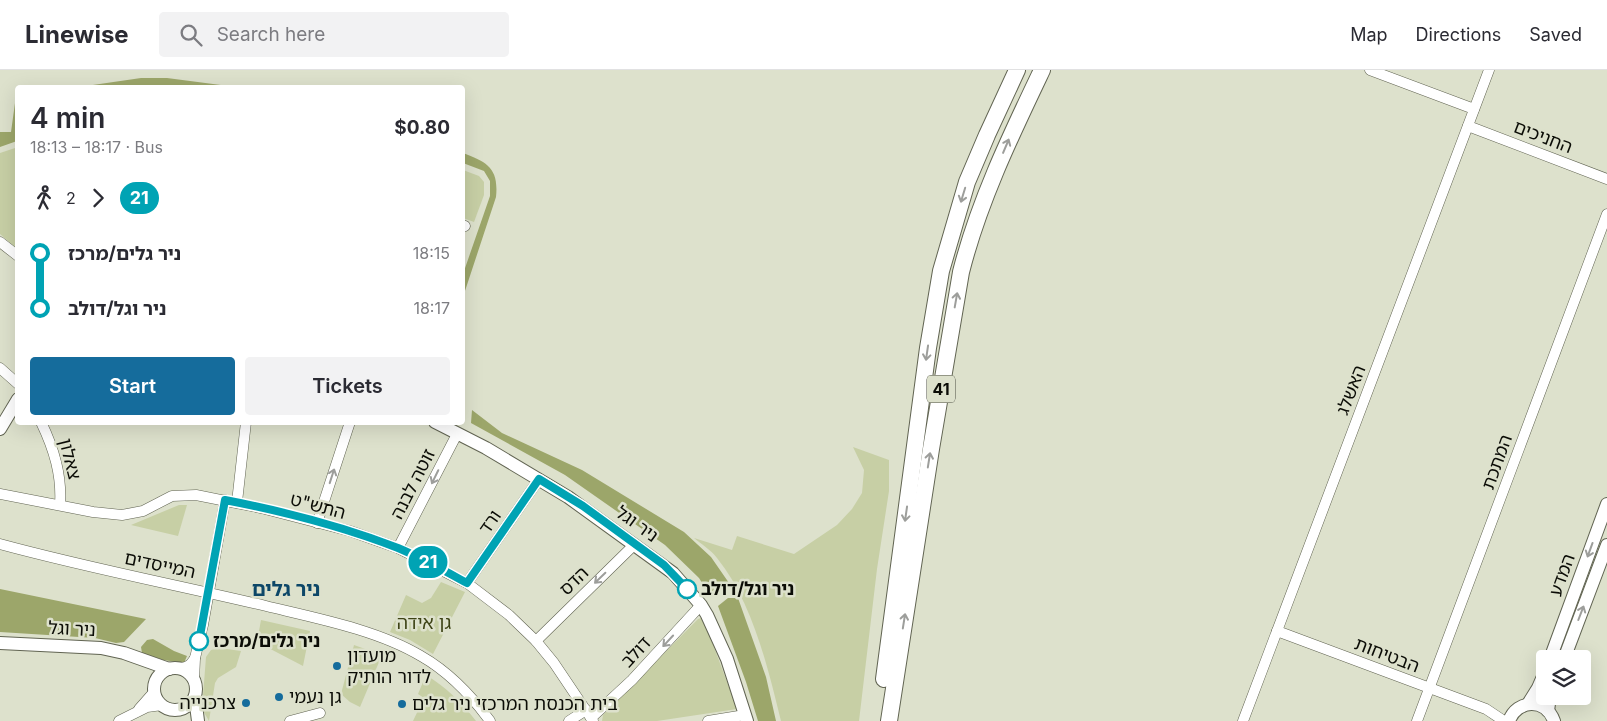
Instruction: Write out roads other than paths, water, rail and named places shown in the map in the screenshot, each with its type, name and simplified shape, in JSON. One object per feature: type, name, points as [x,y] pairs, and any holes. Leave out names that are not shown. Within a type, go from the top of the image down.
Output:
[{"type":"highway","name":"41","points":[[878,721],[927,358],[941,271],[967,182],[1017,70]]},
{"type":"highway","name":"41","points":[[890,721],[931,449],[961,272],[968,244],[1003,153],[1042,70]]},
{"type":"street","points":[[1370,70],[1474,109]]},
{"type":"street","name":"האשלג","points":[[1243,721],[1490,70]]},
{"type":"street","name":"החניכים","points":[[1468,126],[1607,179]]},
{"type":"street","name":"המתכת","points":[[1417,721],[1607,214]]},
{"type":"street","points":[[0,242],[15,254]]},
{"type":"street","points":[[0,368],[15,381]]},
{"type":"street","points":[[0,429],[15,404]]},
{"type":"street","name":"צאלון","points":[[42,425],[59,470],[61,483],[60,505]]},
{"type":"street","points":[[237,502],[246,425]]},
{"type":"street","points":[[317,523],[349,425]]},
{"type":"street","name":"ניר וגל","points":[[440,425],[568,497],[674,574],[701,605],[716,632],[746,718]]},
{"type":"street","name":"זוטה לבנה","points":[[398,548],[457,434]]},
{"type":"street","name":"ורד","points":[[467,583],[539,479]]},
{"type":"street","name":"התש\"ט","points":[[0,494],[93,512],[122,515],[143,511],[172,496],[196,495],[237,502],[350,531],[398,548],[467,583],[509,615],[536,641],[554,663],[590,717]]},
{"type":"street","points":[[140,660],[148,666],[156,698],[162,705],[172,710],[185,708],[194,697],[196,690],[194,681],[195,658],[225,500]]},
{"type":"street","name":"המדע","points":[[1553,650],[1607,504]]},
{"type":"street","name":"המייסדים","points":[[0,544],[44,556],[208,592],[338,624],[396,643],[441,669],[462,687],[490,721]]},
{"type":"street","name":"הדס","points":[[536,641],[635,544]]},
{"type":"street","name":"המדע","points":[[1567,650],[1607,545]]},
{"type":"street","name":"דולב","points":[[569,721],[590,717],[632,680],[701,605]]},
{"type":"street","name":"הבטיחות","points":[[1277,631],[1486,709],[1511,716]]},
{"type":"street","name":"ניר וגל","points":[[0,643],[101,648],[175,668]]},
{"type":"street","points":[[137,711],[161,673],[191,665],[195,658]]},
{"type":"street","points":[[175,668],[187,671],[194,681]]},
{"type":"street","points":[[1528,704],[1536,692]]},
{"type":"street","points":[[194,697],[198,721]]},
{"type":"street","points":[[1511,716],[1520,706],[1528,704],[1539,705],[1551,716]]},
{"type":"street","points":[[119,721],[137,711],[162,705]]},
{"type":"street","name":"הבטיחות","points":[[1486,709],[1504,721]]},
{"type":"street","points":[[179,710],[189,714],[198,721]]},
{"type":"street","points":[[290,721],[320,713]]},
{"type":"street","points":[[708,721],[746,718]]},
{"type":"place","name":"ניר וגל/דולב","points":[[687,589]]},
{"type":"place","name":"ניר גלים/מרכז","points":[[199,641]]},
{"type":"place","name":"מועדון לדור הותיק","points":[[337,666]]},
{"type":"place","name":"גן נעמי","points":[[279,697]]},
{"type":"place","name":"צרכנייה","points":[[246,703]]},
{"type":"place","name":"בית הכנסת המרכזי ניר גלים","points":[[402,704]]},
{"type":"district","name":"ניר גלים","points":[[286,589]]},
{"type":"park label","name":"גן אידה","points":[[424,623]]}]
